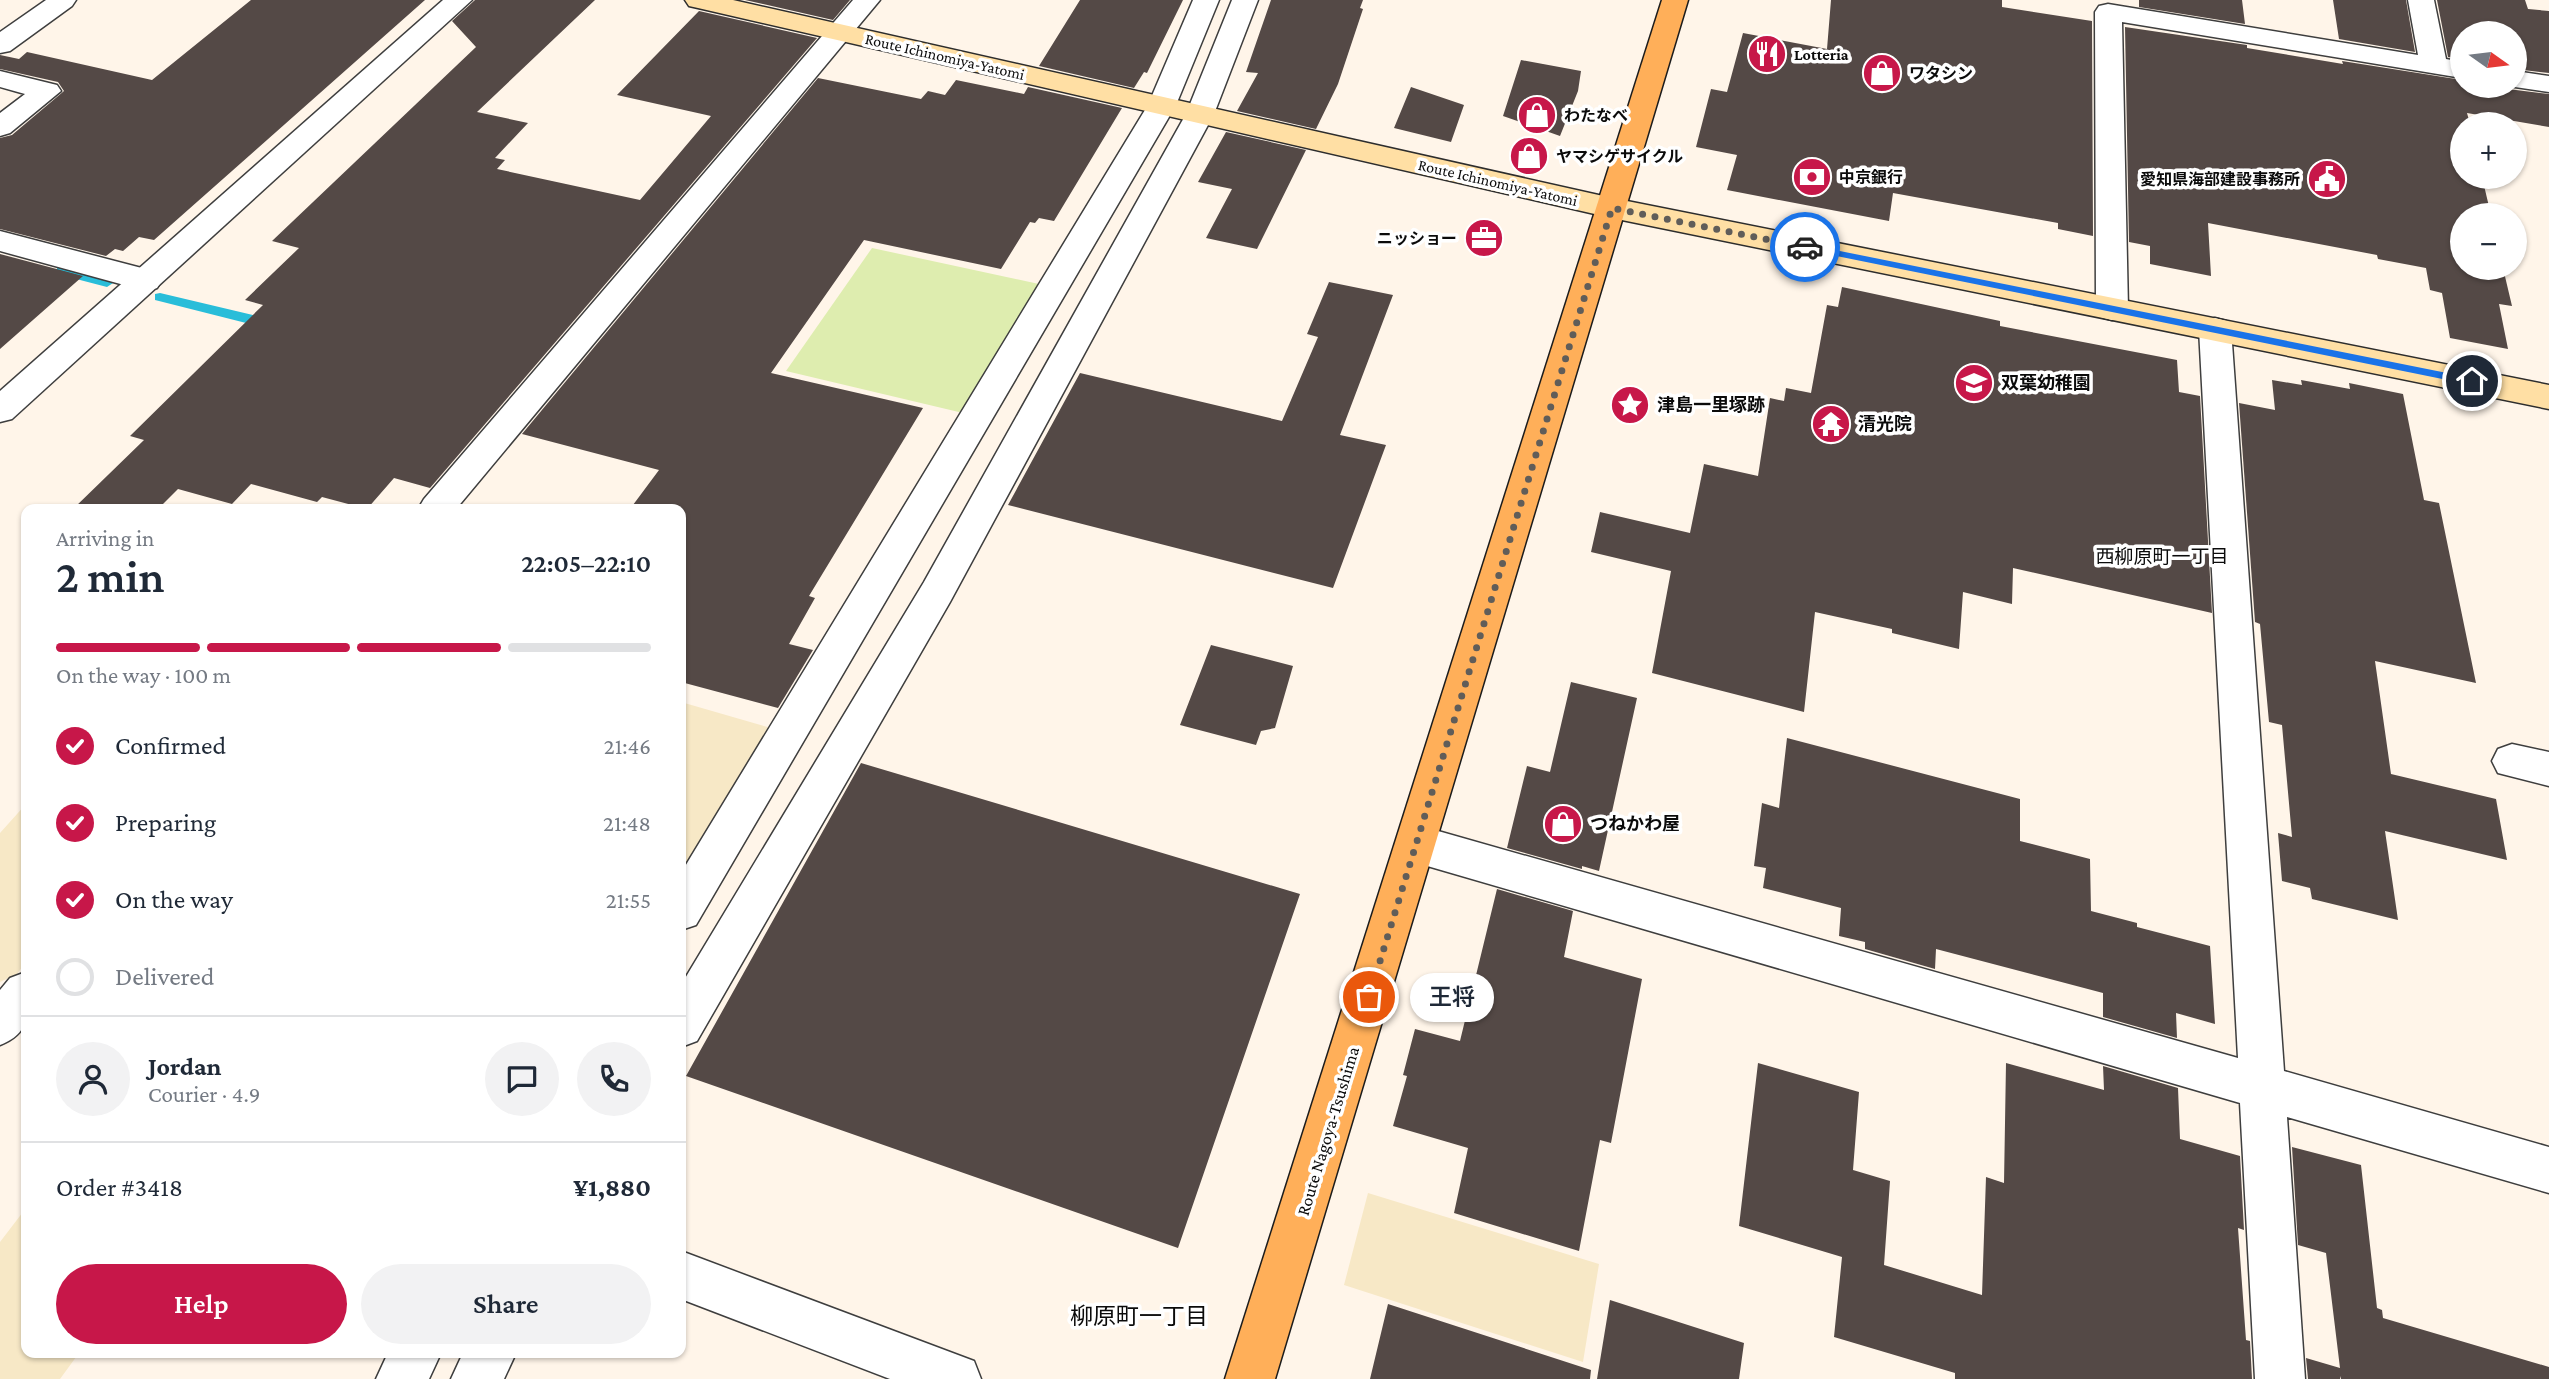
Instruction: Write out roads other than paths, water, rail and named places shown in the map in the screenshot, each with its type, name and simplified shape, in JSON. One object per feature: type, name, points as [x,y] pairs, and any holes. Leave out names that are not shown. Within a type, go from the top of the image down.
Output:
[{"type":"main road","name":"Route Ichinomiya-Yatomi","points":[[698,0],[1612,208],[2549,397]]},
{"type":"main road","name":"Route Nagoya-Tsushima","points":[[1250,1379],[1675,0]]},
{"type":"street","points":[[0,46],[63,0]]},
{"type":"street","points":[[0,410],[459,0]]},
{"type":"street","points":[[440,504],[867,0]]},
{"type":"street","points":[[686,903],[1162,105],[1206,0]]},
{"type":"street","points":[[686,1019],[937,592],[1200,114],[1245,0]]},
{"type":"street","points":[[2421,0],[2448,68]]},
{"type":"street","points":[[2112,309],[2108,12],[2448,68]]},
{"type":"street","points":[[0,79],[47,91],[0,127]]},
{"type":"street","points":[[2527,81],[2549,84]]},
{"type":"street","points":[[0,241],[146,280]]},
{"type":"street","points":[[2215,329],[2280,1379]]},
{"type":"street","points":[[1417,844],[2549,1170]]},
{"type":"street","points":[[21,999],[0,1024],[21,1032]]},
{"type":"street","points":[[686,1277],[956,1379]]},
{"type":"street","points":[[401,1379],[413,1358]]},
{"type":"street","points":[[476,1379],[488,1358]]},
{"type":"waterway","points":[[62,271],[107,283]]},
{"type":"waterway","points":[[160,297],[270,324]]},
{"type":"place","name":"Lotteria","points":[[1767,54]]},
{"type":"place","name":"ワタシン","points":[[1882,73]]},
{"type":"place","name":"わたなべ","points":[[1537,115]]},
{"type":"place","name":"ヤマシゲサイクル","points":[[1529,156]]},
{"type":"place","name":"中京銀行","points":[[1812,177]]},
{"type":"place","name":"愛知県海部建設事務所","points":[[2327,179]]},
{"type":"place","name":"ニッショー","points":[[1484,238]]},
{"type":"place","name":"双葉幼稚園","points":[[1974,383]]},
{"type":"place","name":"津島一里塚跡","points":[[1630,405]]},
{"type":"place","name":"清光院","points":[[1831,424]]},
{"type":"place","name":"つねかわ屋","points":[[1563,824]]},
{"type":"place","name":"王将","points":[[1369,997]]},
{"type":"district","name":"西柳原町一丁目","points":[[2162,556]]},
{"type":"district","name":"柳原町一丁目","points":[[1139,1316]]}]
